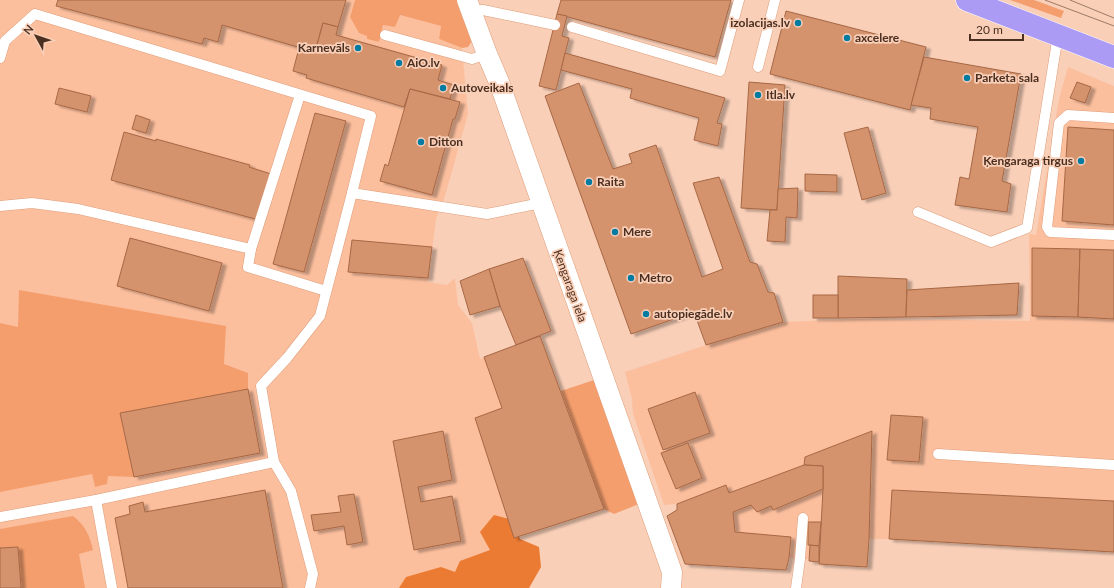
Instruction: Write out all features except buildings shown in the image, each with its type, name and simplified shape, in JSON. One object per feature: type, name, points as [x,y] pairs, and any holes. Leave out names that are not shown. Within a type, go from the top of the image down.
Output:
[{"type":"highway","points":[[967,0],[1114,57]]},
{"type":"street","name":"Ķengaraga iela","points":[[469,6],[499,82],[671,580]]},
{"type":"lane","points":[[572,27],[720,71],[739,0]]},
{"type":"lane","points":[[758,67],[775,0]]},
{"type":"lane","points":[[469,6],[555,25]]},
{"type":"lane","points":[[0,58],[5,41],[35,14],[371,116],[320,316],[287,358],[261,386],[274,462],[291,491],[313,574],[310,588]]},
{"type":"lane","points":[[385,35],[472,59],[487,54]]},
{"type":"lane","points":[[918,212],[991,242],[1027,228],[1058,35]]},
{"type":"lane","points":[[300,95],[251,249],[248,267],[326,291]]},
{"type":"lane","points":[[1114,118],[1068,115],[1059,122],[1047,226],[1050,232],[1114,235]]},
{"type":"lane","points":[[352,193],[487,214],[541,203]]},
{"type":"lane","points":[[0,206],[32,203],[78,209],[251,249]]},
{"type":"lane","points":[[938,454],[1114,465]]},
{"type":"lane","points":[[0,517],[96,500],[274,462]]},
{"type":"lane","points":[[96,500],[112,588]]},
{"type":"lane","points":[[796,588],[803,518]]},
{"type":"shaded area","points":[[0,0],[355,0],[350,17],[367,36],[367,39],[379,42],[383,25],[400,15],[441,26],[439,39],[462,48],[468,114],[445,196],[436,219],[428,282],[447,285],[455,278],[458,305],[472,323],[480,359],[540,336],[604,509],[514,538],[474,588],[0,588]]},
{"type":"shaded area","points":[[355,0],[457,0],[472,41],[468,47],[462,48],[439,39],[441,26],[400,15],[395,27],[383,25],[379,42],[367,39],[367,36],[359,33],[350,17]]},
{"type":"shaded area","points":[[1010,0],[1034,0],[1064,11],[1061,18]]},
{"type":"shaded area","points":[[1068,67],[1114,86],[1114,501],[893,490],[889,539],[869,539],[867,567],[819,564],[819,562],[809,559],[789,558],[786,570],[685,564],[667,516],[677,510],[677,504],[664,505],[633,414],[632,399],[625,372],[706,345],[783,322],[859,319],[1030,321],[1029,234],[1036,235],[1059,99]]},
{"type":"shaded area","points":[[19,290],[226,326],[224,364],[248,373],[248,389],[121,413],[134,477],[108,476],[107,484],[95,487],[92,474],[0,492],[0,323],[18,327]]},
{"type":"shaded area","points":[[594,380],[639,504],[614,514],[604,509],[561,391]]},
{"type":"shaded area","points":[[494,515],[513,520],[520,539],[539,547],[541,567],[529,588],[399,588],[406,577],[441,567],[455,572],[460,561],[490,550],[480,532]]},
{"type":"shaded area","points":[[73,516],[81,523],[86,531],[93,550],[79,554],[85,588],[21,588],[18,547],[0,548],[0,529]]},
{"type":"tram line","points":[[1045,0],[1114,26]]},
{"type":"tram line","points":[[1070,0],[1114,18]]},
{"type":"place","name":"izolacijas.lv","points":[[798,23]]},
{"type":"place","name":"axcelere","points":[[847,38]]},
{"type":"place","name":"Karnevāls","points":[[358,48]]},
{"type":"place","name":"AiO.lv","points":[[399,63]]},
{"type":"place","name":"Parketa sala","points":[[967,78]]},
{"type":"place","name":"Autoveikals","points":[[443,88]]},
{"type":"place","name":"Itla.lv","points":[[758,95]]},
{"type":"place","name":"Ditton","points":[[421,142]]},
{"type":"place","name":"Ķengaraga tirgus","points":[[1081,161]]},
{"type":"place","name":"Raita","points":[[589,182]]},
{"type":"place","name":"Mere","points":[[615,232]]},
{"type":"place","name":"Metro","points":[[631,278]]},
{"type":"place","name":"autopiegāde.lv","points":[[646,314]]}]
